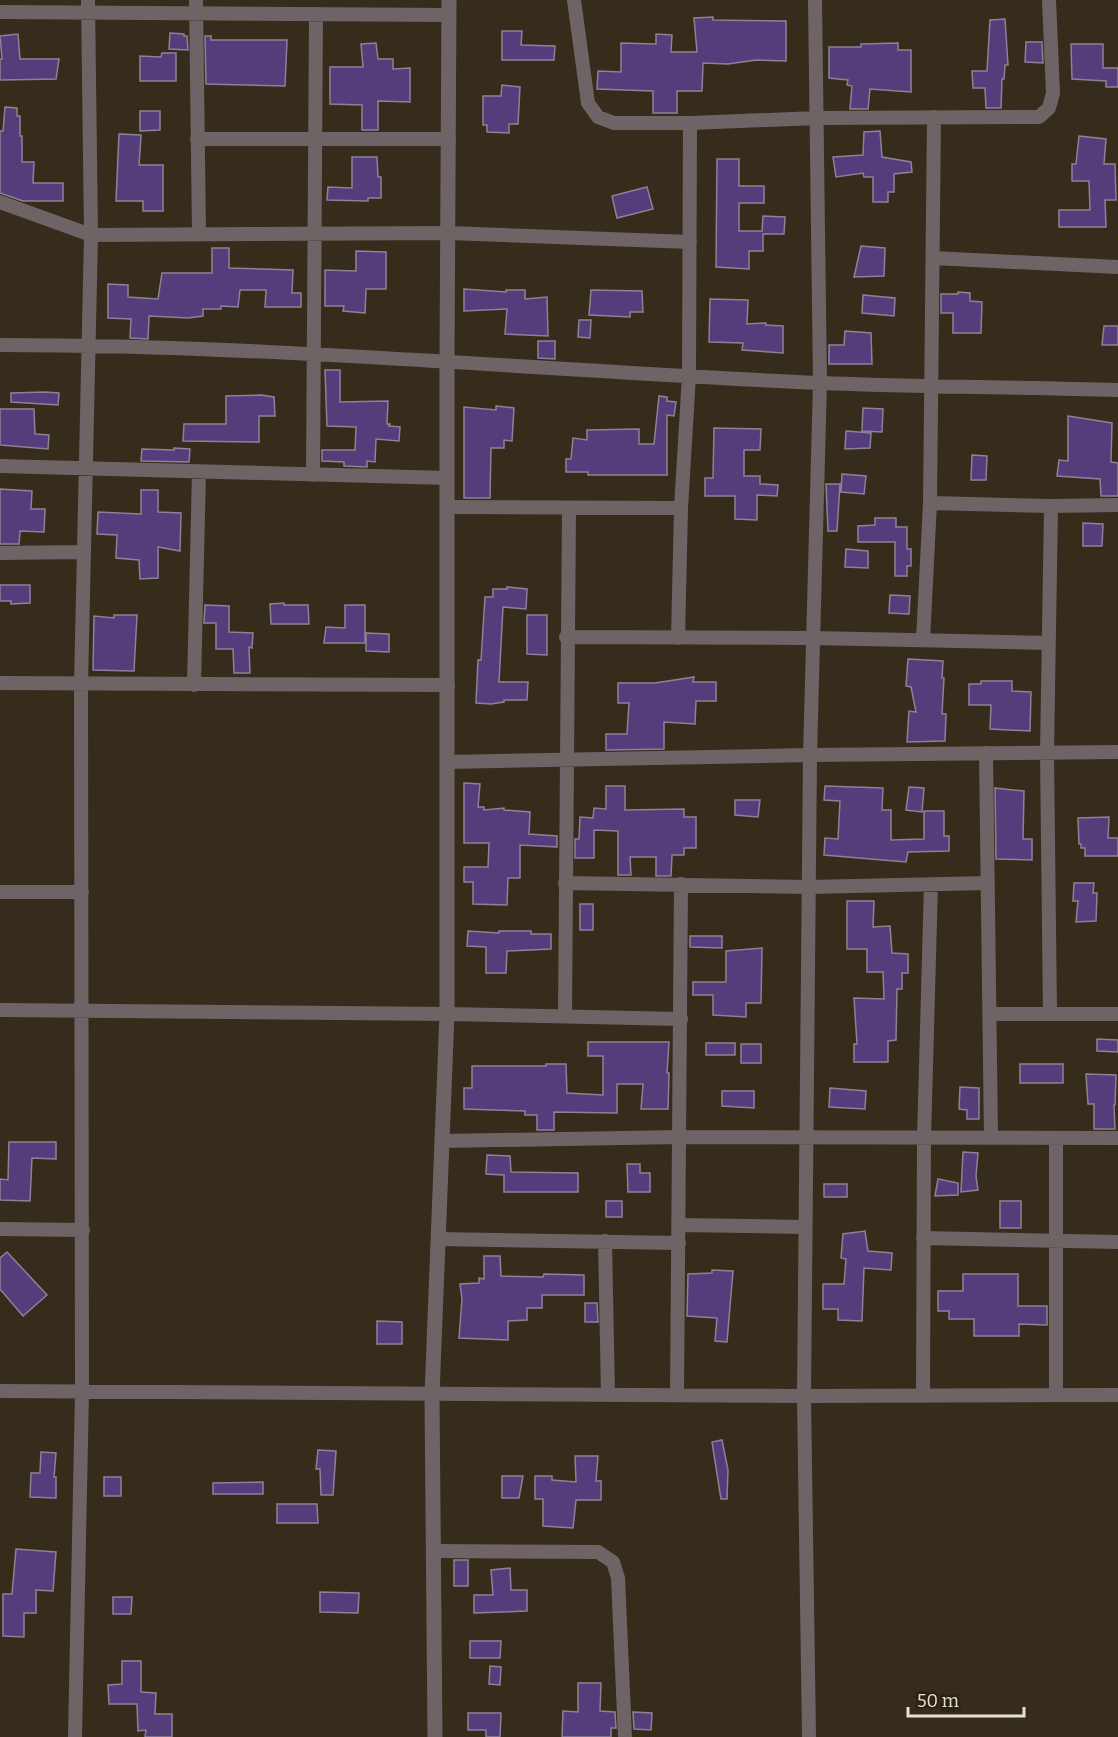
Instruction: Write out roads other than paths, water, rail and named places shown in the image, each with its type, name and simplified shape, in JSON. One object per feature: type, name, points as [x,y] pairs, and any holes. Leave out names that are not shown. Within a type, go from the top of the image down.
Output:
[{"type":"street","points":[[574,0],[588,103],[598,117],[614,123],[690,123],[817,118],[1039,117],[1049,108],[1053,93],[1049,0]]},
{"type":"street","points":[[810,1737],[804,1396],[810,755],[820,383],[815,0]]},
{"type":"street","points":[[75,1737],[83,1230],[81,685],[91,235],[88,6]]},
{"type":"street","points":[[0,12],[88,6],[196,6],[316,14],[449,8],[447,1014],[432,1395],[435,1737]]},
{"type":"street","points":[[196,6],[199,234]]},
{"type":"street","points":[[313,475],[317,140],[316,14]]},
{"type":"street","points":[[923,640],[930,503],[934,117]]},
{"type":"street","points":[[678,638],[681,508],[689,375],[690,123]]},
{"type":"street","points":[[197,139],[448,139]]},
{"type":"street","points":[[0,202],[91,235],[448,233],[690,242]]},
{"type":"street","points":[[933,258],[1118,267]]},
{"type":"street","points":[[0,345],[90,345],[315,354],[820,383],[1118,390]]},
{"type":"street","points":[[0,466],[447,478]]},
{"type":"street","points":[[194,685],[199,472]]},
{"type":"street","points":[[930,503],[1118,505]]},
{"type":"street","points":[[1050,1014],[1047,753],[1051,506]]},
{"type":"street","points":[[447,507],[681,508]]},
{"type":"street","points":[[565,1016],[566,637],[569,508]]},
{"type":"street","points":[[0,553],[83,552]]},
{"type":"street","points":[[566,637],[813,638],[1049,643]]},
{"type":"street","points":[[0,683],[448,685]]},
{"type":"street","points":[[447,762],[1118,752]]},
{"type":"street","points":[[986,753],[991,1138]]},
{"type":"street","points":[[565,883],[809,887],[988,883]]},
{"type":"street","points":[[677,1395],[681,884]]},
{"type":"street","points":[[923,1396],[924,1138],[930,884]]},
{"type":"street","points":[[0,892],[82,892]]},
{"type":"street","points":[[0,1010],[447,1014],[681,1019]]},
{"type":"street","points":[[990,1014],[1118,1014]]},
{"type":"street","points":[[442,1141],[680,1137],[1118,1138]]},
{"type":"street","points":[[1056,1138],[1056,1395]]},
{"type":"street","points":[[679,1225],[806,1227]]},
{"type":"street","points":[[0,1229],[83,1230]]},
{"type":"street","points":[[923,1238],[1118,1242]]},
{"type":"street","points":[[438,1239],[679,1243]]},
{"type":"street","points":[[605,1241],[608,1395]]},
{"type":"street","points":[[0,1391],[432,1395],[1118,1395]]},
{"type":"street","points":[[433,1551],[598,1552],[613,1562],[618,1578],[625,1737]]}]
